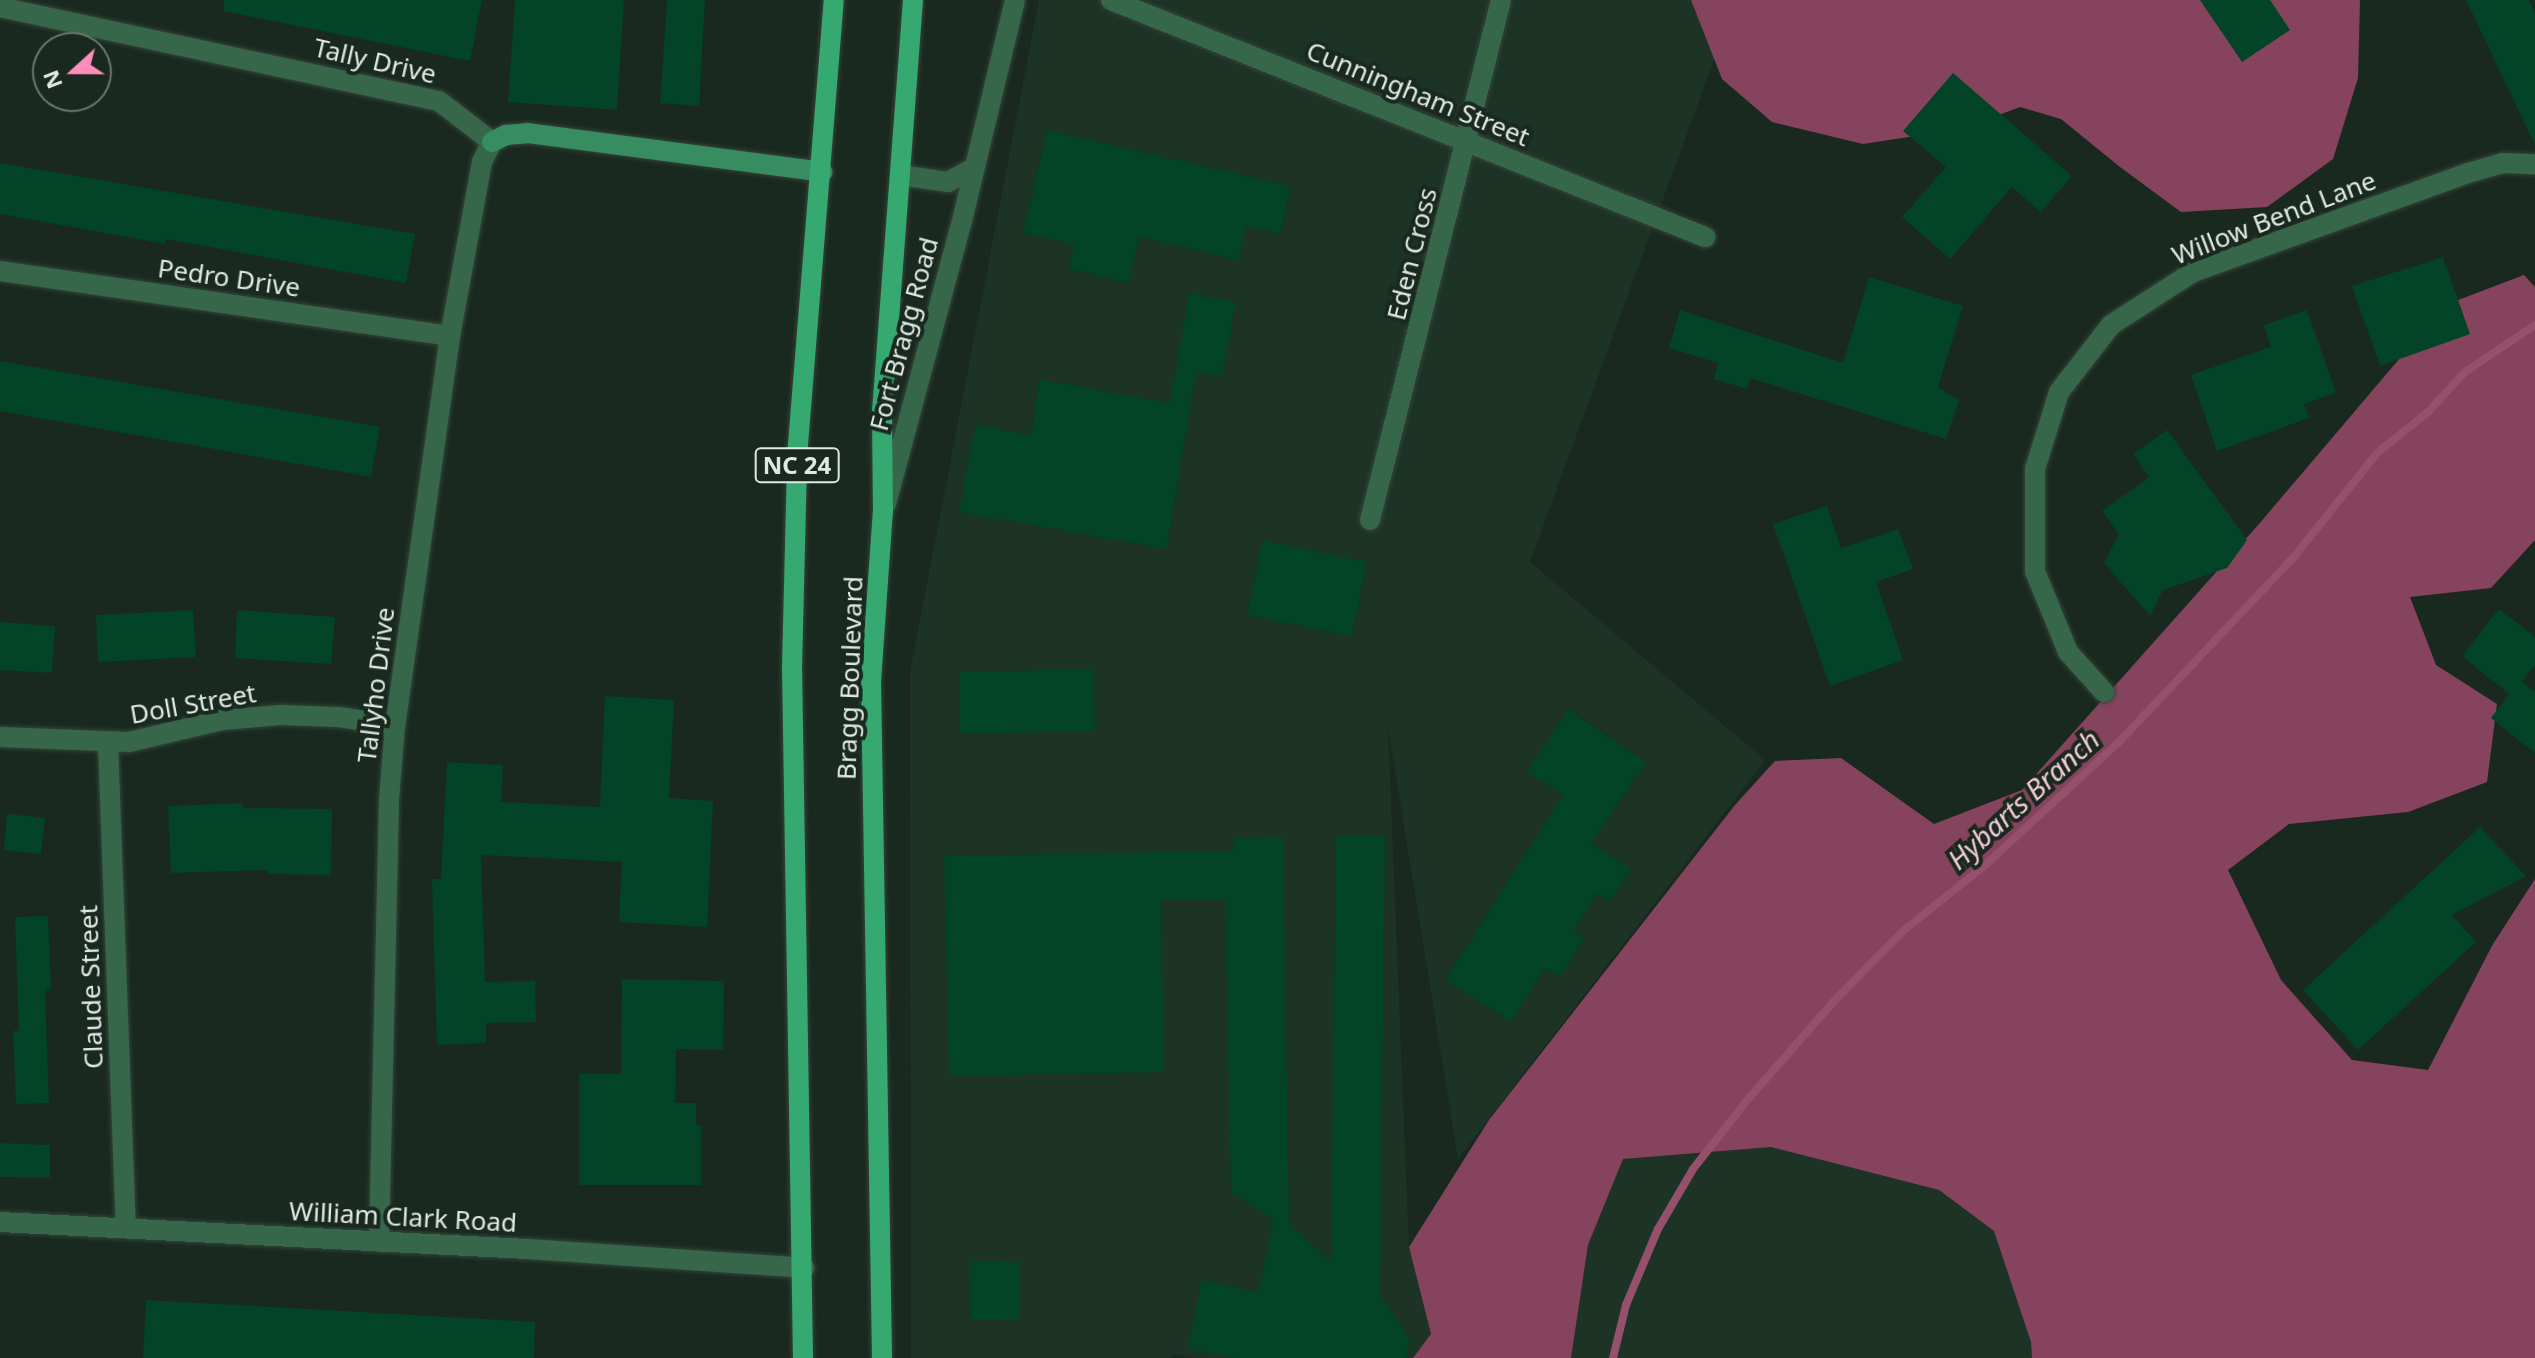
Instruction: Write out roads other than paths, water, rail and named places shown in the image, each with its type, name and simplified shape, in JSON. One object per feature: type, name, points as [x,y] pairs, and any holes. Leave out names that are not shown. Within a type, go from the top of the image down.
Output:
[{"type":"main road","name":"Bragg Boulevard","points":[[803,1358],[793,653],[797,457],[834,0]]},
{"type":"main road","name":"Bragg Boulevard","points":[[882,1358],[871,681],[883,511],[882,412],[913,0]]},
{"type":"street","name":"Fort Bragg Road","points":[[883,511],[961,225],[971,169],[1015,0]]},
{"type":"street","name":"Cunningham Street","points":[[1111,0],[1705,237]]},
{"type":"street","name":"Eden Cross","points":[[1370,520],[1501,0]]},
{"type":"street","name":"Tally Drive","points":[[0,7],[439,101],[492,142]]},
{"type":"street","points":[[492,142],[506,135],[527,133],[822,172]]},
{"type":"street","name":"Tallyho Drive","points":[[379,1242],[389,800],[395,725],[450,336],[482,162],[492,142]]},
{"type":"street","name":"Willow Bend Lane","points":[[2104,692],[2068,652],[2035,571],[2035,469],[2059,392],[2111,325],[2193,272],[2468,173],[2502,163],[2535,164]]},
{"type":"street","points":[[900,175],[948,182],[971,169]]},
{"type":"street","name":"Pedro Drive","points":[[0,271],[450,336]]},
{"type":"street","name":"Doll Street","points":[[0,737],[129,742],[223,720],[280,715],[338,717],[395,725]]},
{"type":"street","name":"Claude Street","points":[[108,743],[126,1228]]},
{"type":"street","name":"William Clark Road","points":[[0,1222],[804,1268]]},
{"type":"waterway","name":"Hybarts Branch","points":[[1613,1358],[1626,1305],[1658,1229],[1693,1169],[1749,1098],[1837,998],[1903,931],[1983,867],[2118,743],[2293,558],[2377,453],[2428,412],[2465,372],[2535,325]]}]
